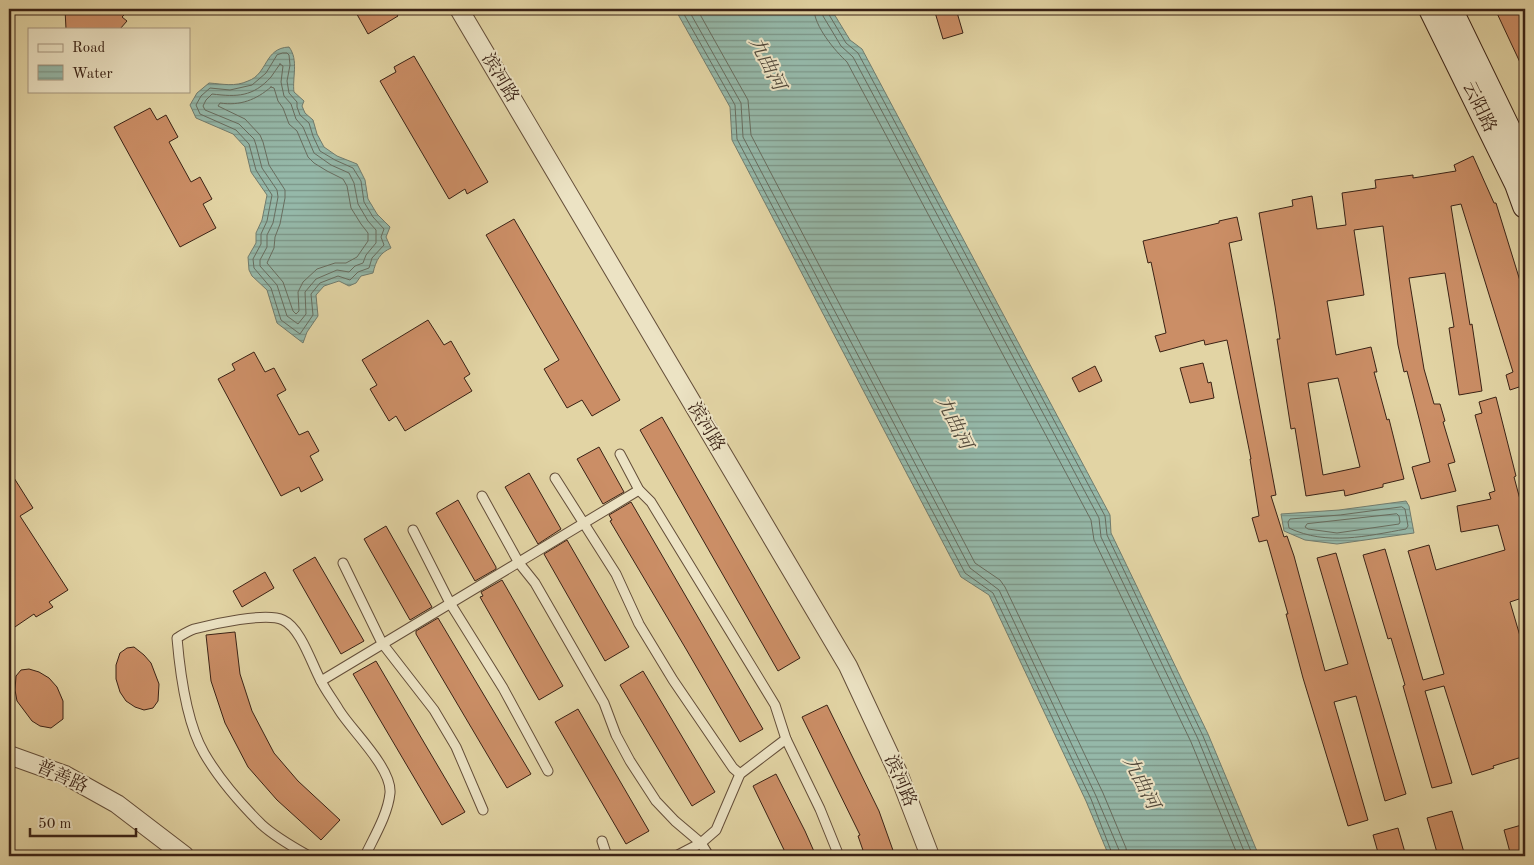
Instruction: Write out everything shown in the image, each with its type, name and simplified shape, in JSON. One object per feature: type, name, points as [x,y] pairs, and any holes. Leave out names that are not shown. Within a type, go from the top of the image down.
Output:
[{"type":"street","name":"滨河路","points":[[459,9],[848,666],[899,775],[930,856]]},
{"type":"street","name":"云阳路","points":[[1431,9],[1517,184],[1525,206]]},
{"type":"street","name":"云阳路","points":[[1450,9],[1525,164]]},
{"type":"street","name":"普善路","points":[[9,755],[65,775],[117,804],[185,856]]},
{"type":"lane","points":[[620,454],[639,490],[651,502],[775,705],[786,738],[820,809],[839,856]]},
{"type":"lane","points":[[554,478],[616,574],[639,624],[673,680],[733,768],[740,774]]},
{"type":"lane","points":[[321,681],[639,490]]},
{"type":"lane","points":[[482,496],[519,562],[536,583],[604,703],[616,735],[630,761],[656,801],[675,822],[701,844],[709,856]]},
{"type":"lane","points":[[413,530],[450,603],[503,688],[548,771]]},
{"type":"lane","points":[[343,563],[382,643],[434,710],[456,748],[483,810]]},
{"type":"lane","points":[[309,856],[291,846],[262,825],[227,787],[203,752],[192,722],[180,675],[177,638],[192,630],[245,618],[283,620],[292,627],[302,642],[321,681],[345,719],[385,773],[390,792],[383,815],[365,856]]},
{"type":"lane","points":[[676,856],[701,844],[716,830],[740,774],[786,738]]},
{"type":"lane","points":[[602,841],[607,856]]},
{"type":"water","name":"九曲河","points":[[675,9],[831,9],[850,40],[862,49],[1110,515],[1111,533],[1208,734],[1259,856],[1109,856],[1086,801],[989,595],[961,577],[732,140],[730,107]]},
{"type":"water","points":[[289,47],[294,58],[294,92],[304,101],[302,106],[305,113],[313,120],[317,134],[324,147],[337,156],[357,164],[365,180],[368,199],[377,214],[390,227],[386,237],[391,248],[379,258],[373,273],[361,276],[356,283],[349,286],[339,281],[324,286],[316,295],[318,316],[307,332],[303,343],[277,323],[267,290],[252,276],[249,270],[248,257],[256,243],[256,233],[262,220],[267,195],[251,172],[245,147],[233,134],[196,118],[190,105],[197,93],[209,83],[234,85],[248,81],[259,73],[270,56],[281,48]]},
{"type":"water","points":[[1406,501],[1409,506],[1414,533],[1337,544],[1305,540],[1284,531],[1281,514],[1339,510]]},
{"type":"building","points":[[65,9],[130,9],[122,17],[127,21],[121,28],[66,28]]},
{"type":"building","points":[[354,9],[393,9],[398,16],[368,34]]},
{"type":"building","points":[[934,9],[956,9],[963,33],[943,39]]},
{"type":"building","points":[[1495,9],[1525,9],[1525,73]]},
{"type":"building","points":[[414,56],[488,182],[467,194],[465,189],[449,199],[380,81],[396,72],[394,67]]},
{"type":"building","points":[[150,108],[157,120],[166,115],[178,137],[169,142],[191,182],[200,177],[212,199],[203,204],[216,228],[180,247],[114,127]]},
{"type":"building","points":[[1473,156],[1494,203],[1496,203],[1525,297],[1525,385],[1510,390],[1506,375],[1513,372],[1461,204],[1451,206],[1482,391],[1459,395],[1449,328],[1454,327],[1445,273],[1409,278],[1424,369],[1434,404],[1440,404],[1445,421],[1443,422],[1455,462],[1448,464],[1456,491],[1421,499],[1412,467],[1430,462],[1407,371],[1404,372],[1398,345],[1383,226],[1354,230],[1364,295],[1327,301],[1336,355],[1371,347],[1377,372],[1374,372],[1387,420],[1389,419],[1404,479],[1383,484],[1383,487],[1345,496],[1344,490],[1306,496],[1295,428],[1291,429],[1277,339],[1280,339],[1259,213],[1293,206],[1292,200],[1312,196],[1317,229],[1346,225],[1342,193],[1376,188],[1375,180],[1413,175],[1413,178],[1456,171],[1454,165]],"holes":[[[1338,378],[1360,467],[1323,475],[1308,383]]]},
{"type":"building","points":[[1237,217],[1242,240],[1229,243],[1276,495],[1271,496],[1284,537],[1287,536],[1294,556],[1325,671],[1348,664],[1317,558],[1336,553],[1406,794],[1385,801],[1356,696],[1334,702],[1368,820],[1348,826],[1303,678],[1286,614],[1288,614],[1267,540],[1259,542],[1252,518],[1259,516],[1251,459],[1227,340],[1205,345],[1204,340],[1160,352],[1155,336],[1166,333],[1151,262],[1148,263],[1143,241]]},
{"type":"building","points":[[514,219],[620,400],[592,416],[582,400],[567,408],[544,369],[559,360],[486,235]]},
{"type":"building","points":[[428,320],[444,345],[451,341],[470,374],[464,378],[472,391],[405,431],[396,416],[389,421],[370,389],[377,385],[362,360]]},
{"type":"building","points":[[254,352],[265,372],[274,368],[286,390],[277,395],[299,435],[308,431],[319,451],[310,456],[323,480],[301,492],[299,487],[281,496],[218,379],[235,370],[232,364]]},
{"type":"building","points":[[1203,363],[1208,383],[1211,382],[1214,398],[1190,403],[1180,368]]},
{"type":"building","points":[[1095,366],[1102,381],[1079,392],[1072,378]]},
{"type":"building","points":[[1496,397],[1525,518],[1525,597],[1510,602],[1525,653],[1525,756],[1472,775],[1444,686],[1425,691],[1452,783],[1432,788],[1403,686],[1405,685],[1391,638],[1388,639],[1363,555],[1385,549],[1423,680],[1444,674],[1408,551],[1429,545],[1436,570],[1505,550],[1498,525],[1461,532],[1457,506],[1491,499],[1489,493],[1495,491],[1475,415],[1482,413],[1479,402]]},
{"type":"building","points":[[662,417],[800,658],[778,671],[640,430]]},
{"type":"building","points":[[599,447],[624,492],[603,504],[577,459]]},
{"type":"building","points":[[9,470],[33,508],[20,516],[68,590],[49,602],[53,607],[36,617],[34,614],[9,631]]},
{"type":"building","points":[[529,473],[561,529],[538,544],[505,487]]},
{"type":"building","points":[[458,500],[496,567],[496,569],[475,581],[436,513]]},
{"type":"building","points":[[631,502],[763,729],[740,742],[610,521],[612,520],[609,515]]},
{"type":"building","points":[[386,526],[432,607],[410,620],[364,539]]},
{"type":"building","points":[[567,540],[629,647],[605,661],[544,554]]},
{"type":"building","points":[[315,557],[364,641],[341,654],[293,570]]},
{"type":"building","points":[[265,572],[274,588],[242,607],[233,591]]},
{"type":"building","points":[[502,580],[563,686],[539,700],[480,597],[483,596],[481,592]]},
{"type":"building","points":[[438,618],[531,774],[507,788],[416,634],[416,631]]},
{"type":"building","points":[[235,632],[240,674],[252,711],[274,753],[298,781],[340,820],[321,840],[277,800],[248,767],[225,723],[211,681],[206,635]]},
{"type":"building","points":[[134,647],[151,663],[159,684],[158,701],[153,708],[144,710],[135,707],[126,701],[120,692],[116,679],[116,665],[120,653],[127,648]]},
{"type":"building","points":[[376,661],[465,812],[442,825],[353,674]]},
{"type":"building","points":[[29,669],[49,678],[57,687],[63,701],[63,719],[51,728],[40,726],[32,721],[17,701],[15,690],[16,676],[21,670]]},
{"type":"building","points":[[643,671],[715,792],[692,806],[620,685]]},
{"type":"building","points":[[827,705],[879,811],[895,856],[865,856],[858,836],[860,835],[802,717]]},
{"type":"building","points":[[578,709],[649,831],[626,844],[555,722]]},
{"type":"building","points":[[776,774],[816,856],[787,856],[753,786]]},
{"type":"building","points":[[1452,811],[1465,856],[1438,856],[1427,818]]},
{"type":"building","points":[[1525,824],[1525,856],[1511,856],[1504,830]]},
{"type":"building","points":[[1398,828],[1406,856],[1379,856],[1373,835]]}]
